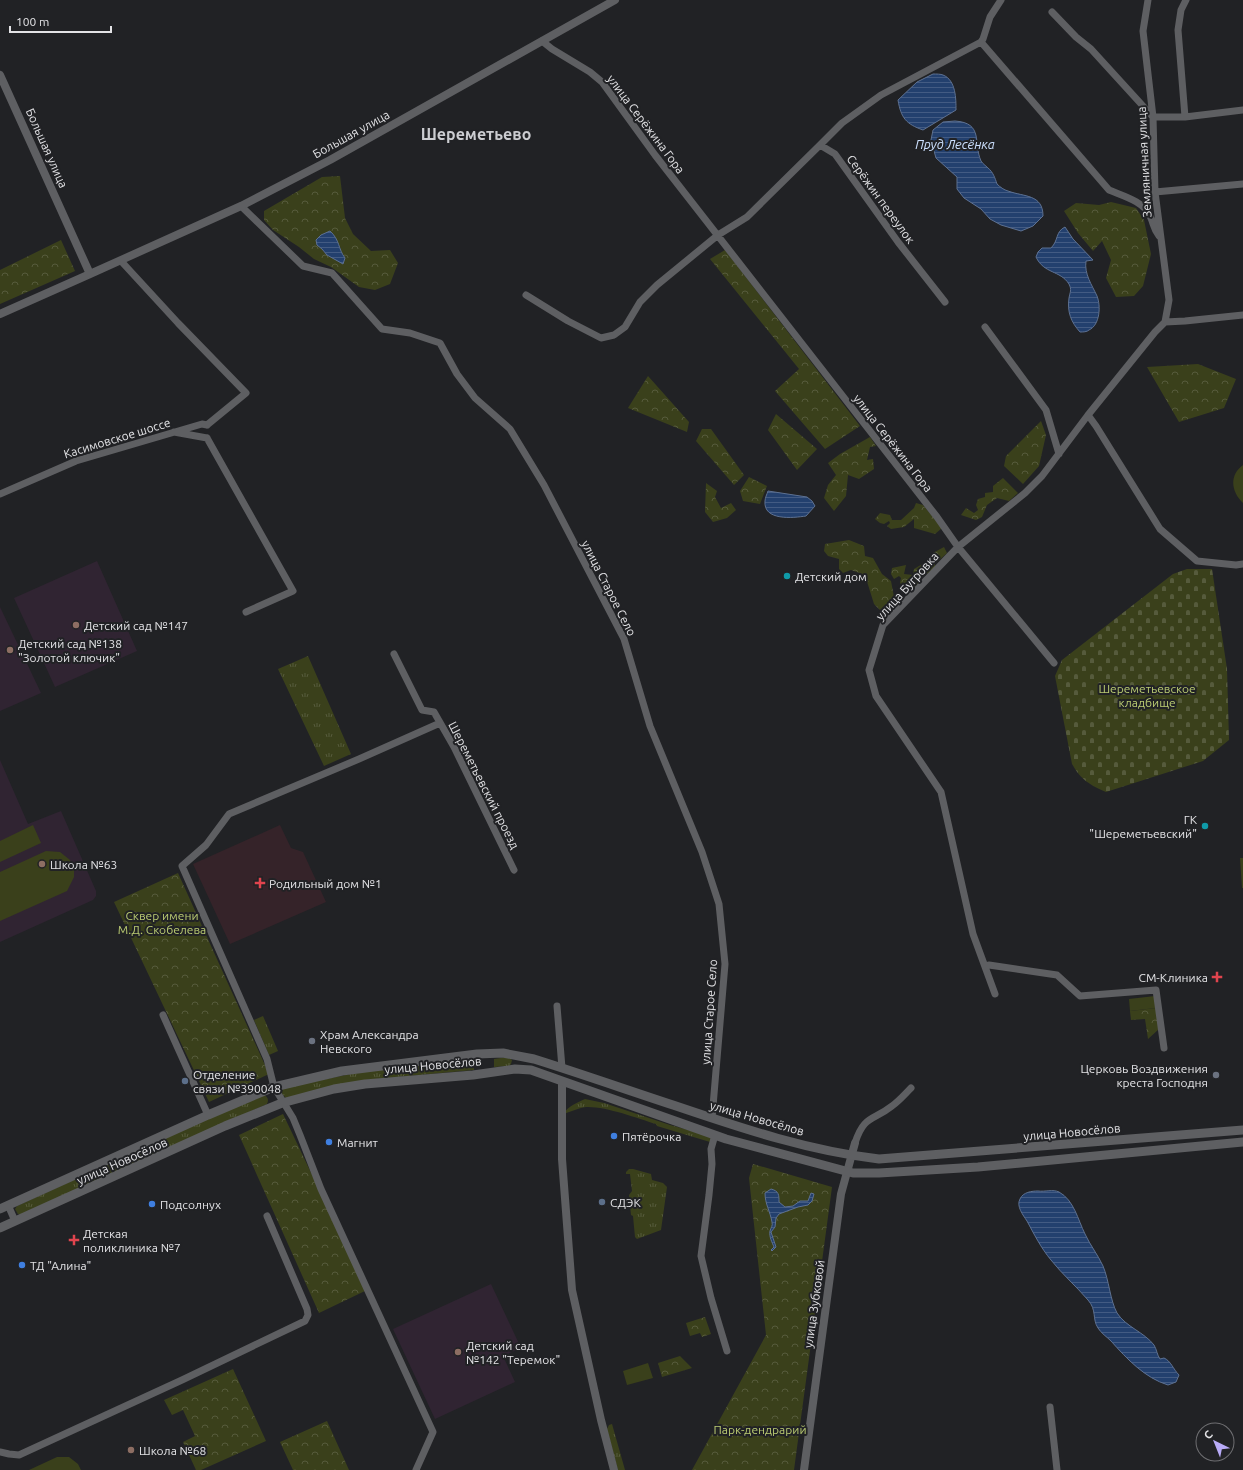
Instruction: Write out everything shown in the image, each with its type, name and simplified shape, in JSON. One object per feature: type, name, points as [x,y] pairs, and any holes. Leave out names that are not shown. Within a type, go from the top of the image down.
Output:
[{"type":"main road","name":"улица Новосёлов","points":[[4,1207],[208,1115],[274,1088],[342,1071],[477,1054],[502,1053],[514,1055],[562,1068],[771,1136],[851,1156],[879,1159],[1243,1130]]},
{"type":"main road","name":"улица Новосёлов","points":[[0,1228],[282,1103],[334,1089],[365,1084],[473,1075],[515,1069],[531,1070],[715,1135],[853,1173],[879,1173],[978,1166],[1243,1142]]},
{"type":"street","name":"Большая улица","points":[[0,314],[241,206],[337,156],[615,0]]},
{"type":"street","points":[[526,295],[568,322],[601,338],[614,335],[625,327],[640,302],[657,285],[718,235],[747,217],[842,123],[881,95],[981,42],[990,18],[1001,0]]},
{"type":"street","name":"Земляничная улица","points":[[1148,0],[1143,31],[1153,118],[1155,192],[1169,300],[1165,322]]},
{"type":"street","points":[[1185,117],[1178,30],[1182,10],[1186,0]]},
{"type":"street","points":[[1052,12],[1076,37],[1091,49],[1153,118],[1185,117],[1243,110]]},
{"type":"street","name":"улица Серёжина Гора","points":[[542,41],[552,49],[590,72],[602,82],[655,154],[918,492],[958,546],[1054,663]]},
{"type":"street","points":[[981,42],[1109,190],[1138,202],[1147,211],[1151,217],[1154,229],[1160,238]]},
{"type":"street","name":"Большая улица","points":[[0,75],[90,274]]},
{"type":"street","name":"Серёжин переулок","points":[[820,145],[835,154],[898,242],[945,302]]},
{"type":"street","points":[[1155,192],[1243,184]]},
{"type":"street","name":"улица Старое Село","points":[[241,206],[303,266],[332,273],[382,329],[410,333],[440,343],[457,374],[475,398],[510,429],[544,485],[624,639],[650,726],[702,852],[719,904],[725,964],[712,1118]]},
{"type":"street","points":[[121,261],[178,323],[246,393],[208,425],[210,436],[207,438]]},
{"type":"street","points":[[1165,322],[1243,315]]},
{"type":"street","name":"улица Бугровка","points":[[994,994],[973,934],[941,792],[876,696],[870,670],[883,625],[958,546],[1025,493],[1042,476],[1088,415],[1155,332],[1165,322]]},
{"type":"street","points":[[985,327],[1046,410],[1059,454]]},
{"type":"street","points":[[1088,415],[1160,529],[1197,561],[1236,565],[1243,564]]},
{"type":"street","name":"Касимовское шоссе","points":[[0,494],[76,461],[202,424],[208,425]]},
{"type":"street","points":[[174,432],[207,438]]},
{"type":"street","points":[[207,438],[293,591],[246,612]]},
{"type":"street","name":"Шереметьевский проезд","points":[[394,654],[422,710],[434,712],[454,747],[514,870]]},
{"type":"street","points":[[416,1470],[433,1432],[321,1189],[300,1135],[292,1118],[274,1088],[266,1059],[182,866],[206,846],[229,814],[440,723]]},
{"type":"street","points":[[990,965],[1057,975],[1080,996],[1156,990],[1164,1048]]},
{"type":"street","points":[[557,1006],[562,1068]]},
{"type":"street","points":[[162,1015],[208,1115]]},
{"type":"street","points":[[562,1082],[562,1159],[572,1290],[601,1420],[614,1470]]},
{"type":"street","points":[[855,1143],[858,1133],[866,1121],[892,1106],[911,1088]]},
{"type":"street","points":[[715,1135],[712,1149],[710,1195],[701,1256],[711,1298],[728,1351]]},
{"type":"street","name":"улица Зубковой","points":[[804,1470],[841,1194],[846,1171],[855,1143]]},
{"type":"street","name":"улица Новосёлов","points":[[4,1207],[15,1222]]},
{"type":"street","points":[[0,1452],[19,1455],[182,1380],[305,1321],[308,1315],[307,1309],[267,1216]]},
{"type":"street","points":[[1050,1407],[1057,1470]]},
{"type":"shaded area","name":"Детский сад №147","points":[[97,561],[137,651],[55,687],[14,598]]},
{"type":"shaded area","name":"Детский сад №138 \"Золотой ключик\"","points":[[0,607],[41,693],[0,711]]},
{"type":"shaded area","name":"Школа №63","points":[[0,760],[28,824],[61,811],[96,891],[96,896],[93,900],[0,942]]},
{"type":"shaded area","name":"Родильный дом №1","points":[[280,825],[291,848],[303,852],[326,902],[230,944],[193,864]]},
{"type":"shaded area","name":"Детский сад №142 \"Теремок\"","points":[[491,1284],[521,1348],[503,1356],[515,1382],[435,1419],[393,1329]]},
{"type":"green space","points":[[340,176],[345,218],[353,234],[371,251],[390,250],[398,263],[390,284],[375,290],[359,287],[331,267],[314,259],[273,230],[264,220],[264,211],[322,177]],"holes":[[[340,246],[341,252],[345,258],[335,258],[326,255],[322,249]]]},
{"type":"green space","points":[[1111,202],[1136,208],[1144,220],[1151,254],[1143,286],[1134,296],[1116,297],[1106,278],[1111,260],[1102,241],[1093,251],[1078,233],[1064,211],[1076,203],[1099,205]]},
{"type":"green space","points":[[61,240],[75,271],[0,304],[0,270]]},
{"type":"green space","points":[[725,250],[860,426],[825,449],[775,391],[799,369],[710,259]]},
{"type":"green space","points":[[1198,364],[1236,379],[1224,408],[1179,422],[1147,367]]},
{"type":"green space","points":[[648,376],[689,422],[687,432],[628,408]]},
{"type":"green space","points":[[776,414],[817,449],[797,470],[768,430]]},
{"type":"green space","points":[[1041,421],[1046,435],[1039,466],[1023,484],[1004,466],[1006,456]]},
{"type":"green space","points":[[702,429],[711,429],[744,475],[734,485],[696,441]]},
{"type":"green space","points":[[870,437],[876,446],[870,447],[867,460],[873,459],[874,469],[859,479],[848,475],[846,496],[834,511],[824,498],[828,485],[836,475],[828,463],[840,454]]},
{"type":"green space","points":[[1243,465],[1243,503],[1236,494],[1233,484],[1235,474]]},
{"type":"green space","points":[[749,477],[767,486],[760,504],[743,501],[740,491]]},
{"type":"green space","points":[[1003,478],[1018,493],[1009,501],[997,498],[987,505],[982,517],[976,520],[961,515],[966,508],[974,513],[978,510],[976,505],[978,499],[985,497],[985,493],[993,492],[993,486]]},
{"type":"green space","points":[[706,483],[717,491],[715,497],[721,508],[731,503],[736,510],[727,518],[713,522],[705,512]]},
{"type":"green space","points":[[916,503],[923,505],[942,528],[935,534],[914,528],[914,519],[904,527],[891,529],[887,526],[890,523],[889,521],[884,524],[875,519],[880,513],[890,515],[892,520],[901,520],[914,508]]},
{"type":"green space","points":[[849,540],[864,546],[865,556],[873,558],[882,574],[891,581],[894,597],[880,610],[874,604],[865,575],[851,570],[843,573],[839,569],[839,559],[828,556],[824,551],[825,544]]},
{"type":"green space","points":[[944,547],[947,553],[935,564],[935,568],[919,579],[918,584],[913,589],[905,589],[900,583],[901,578],[899,576],[894,579],[891,574],[892,568],[906,565],[904,574],[913,575],[914,569],[924,563],[933,553]]},
{"type":"green space","name":"Шереметьевское кладбище","points":[[1187,569],[1212,569],[1227,669],[1229,740],[1203,761],[1106,792],[1086,781],[1072,764],[1055,676],[1062,660],[1173,574]]},
{"type":"green space","points":[[308,656],[351,754],[324,766],[278,669]]},
{"type":"green space","points":[[33,825],[41,843],[0,862],[0,841]]},
{"type":"green space","points":[[46,851],[60,852],[70,860],[74,869],[74,877],[67,891],[0,921],[0,872]]},
{"type":"green space","points":[[1240,858],[1243,858],[1243,888],[1242,888]]},
{"type":"green space","name":"Сквер имени М.Д. Скобелева","points":[[178,873],[269,1074],[209,1102],[114,902]]},
{"type":"green space","points":[[1155,996],[1156,1008],[1130,1011],[1129,999]]},
{"type":"green space","points":[[1156,1008],[1159,1029],[1148,1039],[1145,1019],[1131,1020],[1130,1011]]},
{"type":"green space","points":[[263,1016],[278,1051],[269,1055],[254,1020]]},
{"type":"green space","points":[[508,1057],[512,1060],[509,1066],[494,1067],[494,1059]]},
{"type":"green space","points":[[470,1060],[474,1066],[474,1070],[365,1080],[286,1098],[282,1094],[283,1088],[365,1071]]},
{"type":"green space","points":[[263,1095],[268,1098],[267,1104],[21,1215],[18,1214],[15,1209],[17,1206],[211,1117]]},
{"type":"green space","points":[[585,1099],[604,1103],[670,1125],[710,1136],[711,1139],[710,1142],[602,1108],[586,1107],[563,1114],[570,1107]]},
{"type":"green space","points":[[283,1114],[367,1290],[319,1313],[239,1135]]},
{"type":"green space","name":"Парк-дендрарий","points":[[753,1164],[832,1187],[794,1470],[692,1470],[766,1335],[749,1178]]},
{"type":"green space","points":[[629,1169],[651,1174],[652,1180],[663,1183],[667,1187],[661,1230],[637,1239],[635,1237],[633,1216],[631,1215],[629,1195],[632,1191],[630,1174],[626,1174]]},
{"type":"green space","points":[[705,1317],[711,1334],[702,1337],[700,1333],[690,1336],[686,1323]]},
{"type":"green space","points":[[680,1356],[692,1368],[662,1377],[658,1363]]},
{"type":"green space","points":[[648,1363],[653,1378],[627,1385],[623,1371]]},
{"type":"green space","points":[[233,1369],[266,1441],[201,1470],[196,1470],[183,1442],[195,1436],[183,1410],[172,1415],[164,1400]]},
{"type":"green space","points":[[327,1421],[349,1470],[293,1470],[280,1442]]},
{"type":"green space","points":[[612,1424],[625,1470],[618,1470],[607,1429],[609,1425]]},
{"type":"green space","points":[[57,1457],[69,1457],[78,1464],[81,1470],[29,1470]]},
{"type":"water","name":"Пруд Лесёнка","points":[[933,74],[943,75],[951,81],[956,101],[956,110],[923,130],[905,120],[898,100],[917,82]]},
{"type":"water","name":"Пруд Лесёнка","points":[[955,121],[964,123],[974,130],[981,161],[991,171],[997,184],[1007,191],[1032,198],[1040,204],[1043,216],[1033,226],[1021,231],[1001,225],[990,219],[981,209],[964,198],[957,189],[957,177],[936,158],[931,140],[933,130],[943,122]]},
{"type":"water","points":[[1065,227],[1073,239],[1093,260],[1086,261],[1086,270],[1097,296],[1099,315],[1093,328],[1085,332],[1080,332],[1070,316],[1069,298],[1071,289],[1069,284],[1061,276],[1043,266],[1036,257],[1042,248],[1051,248],[1060,231]]},
{"type":"water","points":[[330,231],[336,238],[345,258],[343,264],[327,255],[317,245],[316,240],[321,235]]},
{"type":"water","points":[[768,491],[807,497],[815,506],[806,516],[780,517],[769,512],[766,507],[765,500]]},
{"type":"water","points":[[771,1189],[777,1192],[779,1195],[779,1202],[785,1207],[793,1206],[800,1201],[808,1201],[811,1193],[814,1194],[812,1201],[808,1205],[779,1214],[776,1218],[775,1227],[771,1232],[776,1247],[772,1251],[771,1250],[774,1247],[770,1231],[772,1223],[765,1193]]},
{"type":"water","points":[[1033,1191],[1057,1191],[1072,1205],[1087,1238],[1103,1266],[1117,1313],[1125,1322],[1150,1340],[1154,1345],[1160,1359],[1164,1358],[1170,1363],[1179,1375],[1176,1382],[1168,1385],[1144,1373],[1099,1330],[1096,1325],[1093,1307],[1047,1255],[1020,1210],[1019,1202],[1023,1195]]},
{"type":"place","name":"Детский дом","points":[[787,576]]},
{"type":"place","name":"Детский сад №147","points":[[76,625]]},
{"type":"place","name":"Детский сад №138 \"Золотой ключик\"","points":[[10,650]]},
{"type":"place","name":"ГК \"Шереметьевский\"","points":[[1205,826]]},
{"type":"place","name":"Школа №63","points":[[42,864]]},
{"type":"place","name":"Родильный дом №1","points":[[260,883]]},
{"type":"place","name":"СМ-Клиника","points":[[1217,977]]},
{"type":"place","name":"Храм Александра Невского","points":[[312,1041]]},
{"type":"place","name":"Церковь Воздвижения креста Господня","points":[[1216,1075]]},
{"type":"place","name":"Отделение связи №390048","points":[[185,1081]]},
{"type":"place","name":"Пятёрочка","points":[[614,1136]]},
{"type":"place","name":"Магнит","points":[[329,1142]]},
{"type":"place","name":"СДЭК","points":[[602,1202]]},
{"type":"place","name":"Подсолнух","points":[[152,1204]]},
{"type":"place","name":"Детская поликлиника №7","points":[[74,1240]]},
{"type":"place","name":"ТД \"Алина\"","points":[[22,1265]]},
{"type":"place","name":"Детский сад №142 \"Теремок\"","points":[[458,1352]]},
{"type":"place","name":"Школа №68","points":[[131,1450]]},
{"type":"district","name":"Шереметьево","points":[[476,134]]}]
